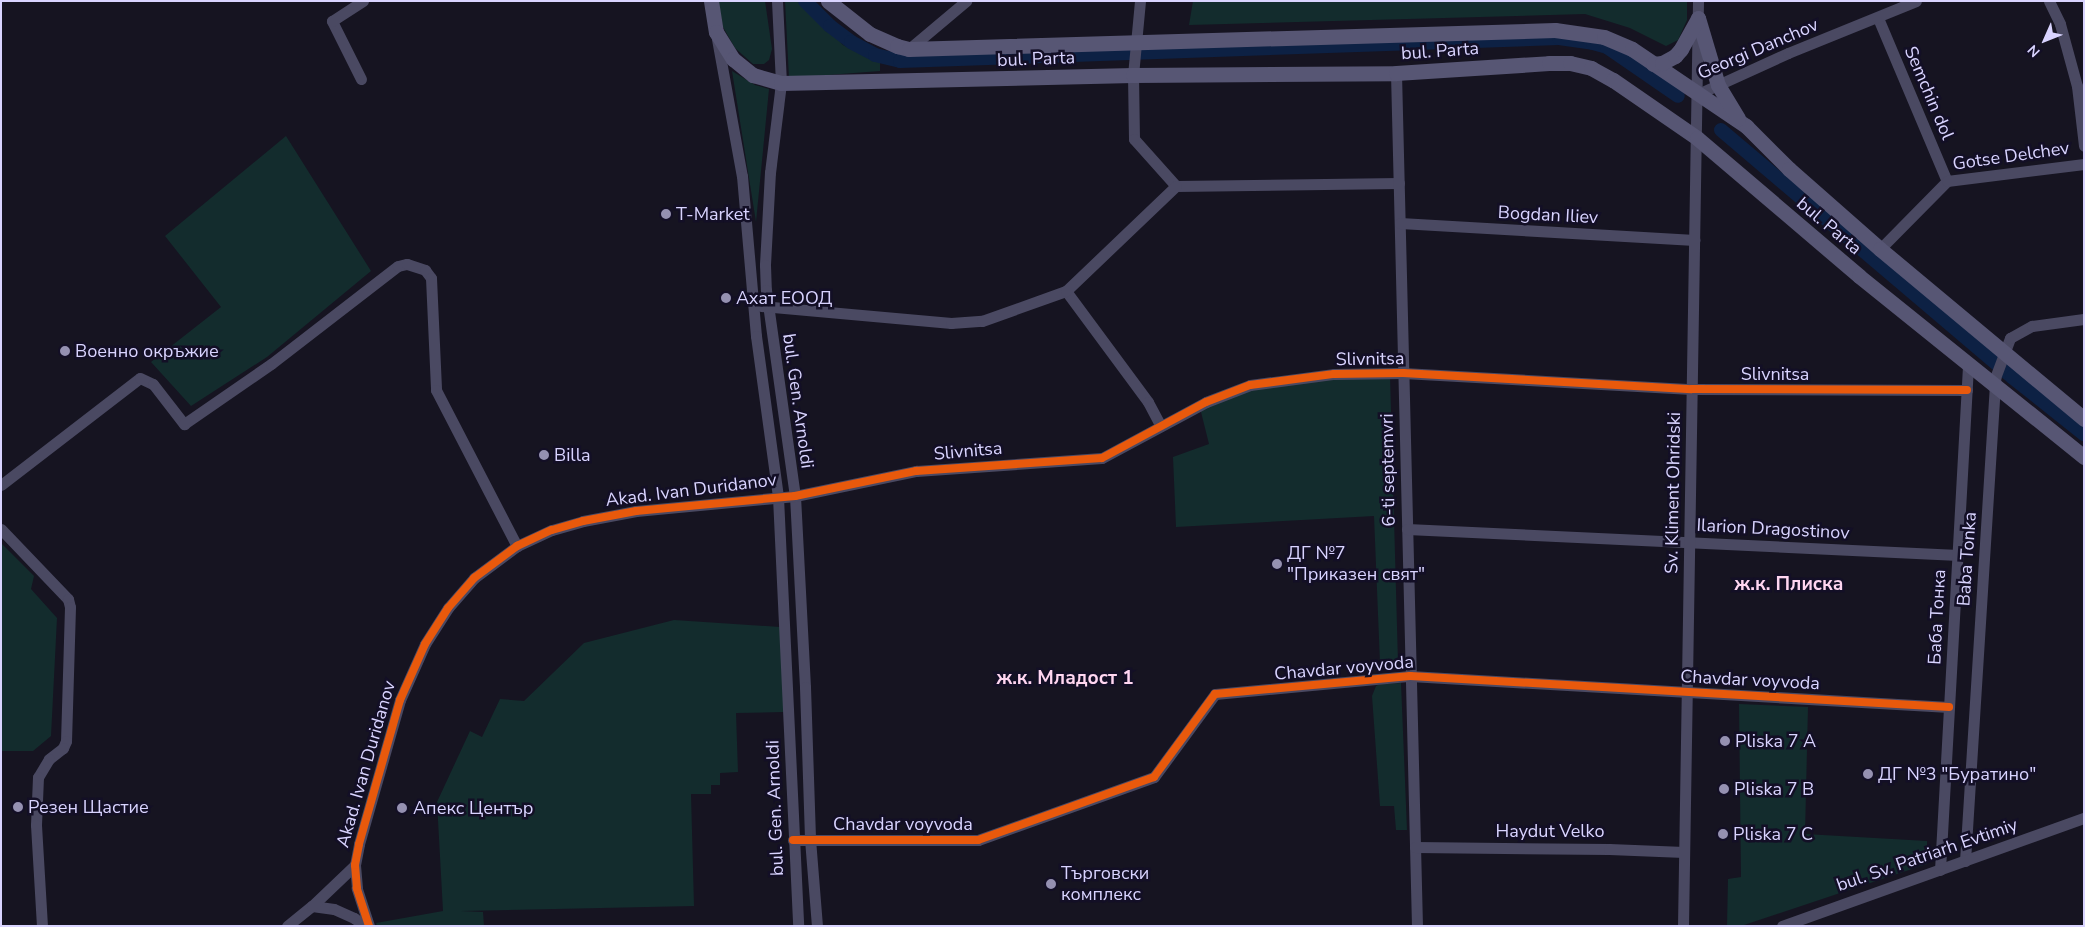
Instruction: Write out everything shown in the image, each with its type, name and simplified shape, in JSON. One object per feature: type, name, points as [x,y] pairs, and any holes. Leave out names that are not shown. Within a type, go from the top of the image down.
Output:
[{"type":"main road","name":"bul. Parta","points":[[711,1],[716,32],[725,50],[742,68],[763,79],[780,83],[1133,71],[1396,73],[1570,63],[1591,68],[1613,80],[1697,138],[1968,366],[1995,383],[2084,458]]},
{"type":"main road","name":"bul. Parta","points":[[828,1],[870,34],[897,46],[909,48],[1136,46],[1555,30],[1604,37],[1632,49],[1746,126],[1789,169],[2002,357],[2084,419]]},
{"type":"main road","points":[[1653,64],[1662,63],[1675,56],[1698,18]]},
{"type":"main road","points":[[1698,18],[1718,84],[1733,112],[1746,126]]},
{"type":"street","points":[[361,79],[332,22],[363,1]]},
{"type":"street","name":"bul. Gen. Arnoldi","points":[[777,1],[780,83],[770,172],[765,256],[768,305],[795,496],[806,687],[810,839],[817,926]]},
{"type":"street","points":[[909,48],[966,1]]},
{"type":"street","points":[[1140,1],[1133,71],[1134,139],[1176,186]]},
{"type":"street","name":"Sv. Kliment Ohridski","points":[[1683,926],[1698,94],[1698,1]]},
{"type":"street","name":"Georgi Danchov","points":[[1698,94],[1788,53],[1916,1]]},
{"type":"street","points":[[2049,1],[2060,24],[2077,86],[2084,146]]},
{"type":"street","name":"Semchin dol","points":[[1878,18],[1947,181]]},
{"type":"street","name":"bul. Gen. Arnoldi","points":[[716,32],[742,176],[753,306],[778,497],[798,926]]},
{"type":"street","name":"6-ti septemvri","points":[[1396,73],[1417,926]]},
{"type":"street","name":"Gotse Delchev","points":[[1880,249],[1947,181],[2084,164]]},
{"type":"street","points":[[753,306],[768,305],[950,324],[982,321],[1066,290],[1176,186],[1399,182]]},
{"type":"street","name":"Bogdan Iliev","points":[[1400,223],[1695,240]]},
{"type":"street","points":[[1,485],[140,378],[153,384],[184,424],[271,364],[398,266],[407,264],[425,270],[431,278],[436,390],[517,546]]},
{"type":"street","points":[[1066,290],[1148,402],[1161,426]]},
{"type":"street","name":"Baba Tonka","points":[[1965,861],[1995,383],[2002,357],[2010,338],[2032,326],[2084,319]]},
{"type":"street","name":"Баба Тонка","points":[[1940,870],[1968,366]]},
{"type":"street","name":"Slivnitsa","points":[[795,496],[934,469],[1102,458],[1206,402],[1250,385],[1334,374],[1403,373],[1692,389],[1967,390]]},
{"type":"street","name":"Akad. Ivan Duridanov","points":[[367,926],[359,898],[355,865],[364,824],[400,700],[425,644],[459,593],[474,578],[517,546],[568,524],[636,511],[795,496]]},
{"type":"street","points":[[1,529],[68,599],[70,606],[66,741],[63,748],[49,759],[38,777],[36,825],[42,926]]},
{"type":"street","name":"Ilarion Dragostinov","points":[[1407,529],[1958,555]]},
{"type":"street","name":"Chavdar voyvoda","points":[[793,840],[978,840],[1154,777],[1215,694],[1410,676],[1949,707]]},
{"type":"street","name":"bul. Sv. Patriarh Evtimiy","points":[[1782,926],[2084,818]]},
{"type":"street","name":"Haydut Velko","points":[[1415,847],[1609,849],[1684,852]]},
{"type":"street","points":[[287,926],[312,906],[355,865]]},
{"type":"street","points":[[312,906],[334,909],[367,926]]},
{"type":"green space","points":[[718,1],[765,1],[772,49],[769,60],[764,64],[753,64],[735,48],[723,27]]},
{"type":"green space","points":[[785,1],[800,1],[843,45],[880,63],[880,71],[789,78]]},
{"type":"green space","points":[[1193,1],[1687,1],[1687,20],[1678,40],[1666,46],[1630,28],[1585,14],[1189,25]]},
{"type":"green space","points":[[732,71],[755,85],[769,89],[756,222]]},
{"type":"green space","points":[[286,136],[371,271],[267,357],[191,406],[151,362],[221,307],[165,236]]},
{"type":"green space","points":[[1390,375],[1398,662],[1380,663],[1374,516],[1176,527],[1173,457],[1209,444],[1200,408],[1247,386]]},
{"type":"green space","points":[[1,543],[34,576],[31,589],[57,618],[51,736],[33,751],[1,751]]},
{"type":"green space","points":[[674,620],[780,627],[784,712],[736,713],[738,772],[720,773],[720,785],[711,785],[711,794],[691,794],[694,906],[460,911],[483,912],[484,926],[377,926],[376,923],[443,911],[437,802],[470,731],[482,737],[500,699],[524,701],[584,643]]},
{"type":"green space","points":[[1401,683],[1407,830],[1396,830],[1394,806],[1380,806],[1372,696],[1376,686],[1380,684]]},
{"type":"green space","points":[[1739,704],[1808,707],[1805,834],[1927,841],[1927,864],[1741,926],[1727,926],[1728,879],[1741,877]]},
{"type":"waterway","points":[[805,1],[830,26],[851,42],[875,55],[900,61],[1559,38],[1607,47],[1678,96]]},
{"type":"waterway","points":[[1721,130],[2012,377],[2084,434]]},
{"type":"cycle path","points":[[369,926],[357,888],[355,865],[359,844],[400,700],[425,644],[448,608],[474,578],[517,546],[552,530],[583,521],[636,511],[795,496],[916,471],[1102,458],[1206,402],[1250,385],[1334,374],[1403,373],[1692,389],[1967,390]]},
{"type":"cycle path","points":[[793,840],[978,840],[1154,777],[1215,694],[1410,676],[1949,707]]},
{"type":"place","name":"T-Market","points":[[666,214]]},
{"type":"place","name":"Ахат ЕООД","points":[[726,298]]},
{"type":"place","name":"Военно окръжие","points":[[65,351]]},
{"type":"place","name":"Billa","points":[[544,455]]},
{"type":"place","name":"ДГ №7 \"Приказен свят\"","points":[[1277,564]]},
{"type":"place","name":"Pliska 7 A","points":[[1725,741]]},
{"type":"place","name":"ДГ №3 \"Буратино\"","points":[[1868,774]]},
{"type":"place","name":"Pliska 7 B","points":[[1724,789]]},
{"type":"place","name":"Резен Щастие","points":[[18,807]]},
{"type":"place","name":"Апекс Център","points":[[402,808]]},
{"type":"place","name":"Pliska 7 C","points":[[1723,834]]},
{"type":"place","name":"Търговски комплекс","points":[[1051,884]]},
{"type":"district","name":"ж.к. Плиска","points":[[1789,585]]},
{"type":"district","name":"ж.к. Младост 1","points":[[1065,679]]}]
